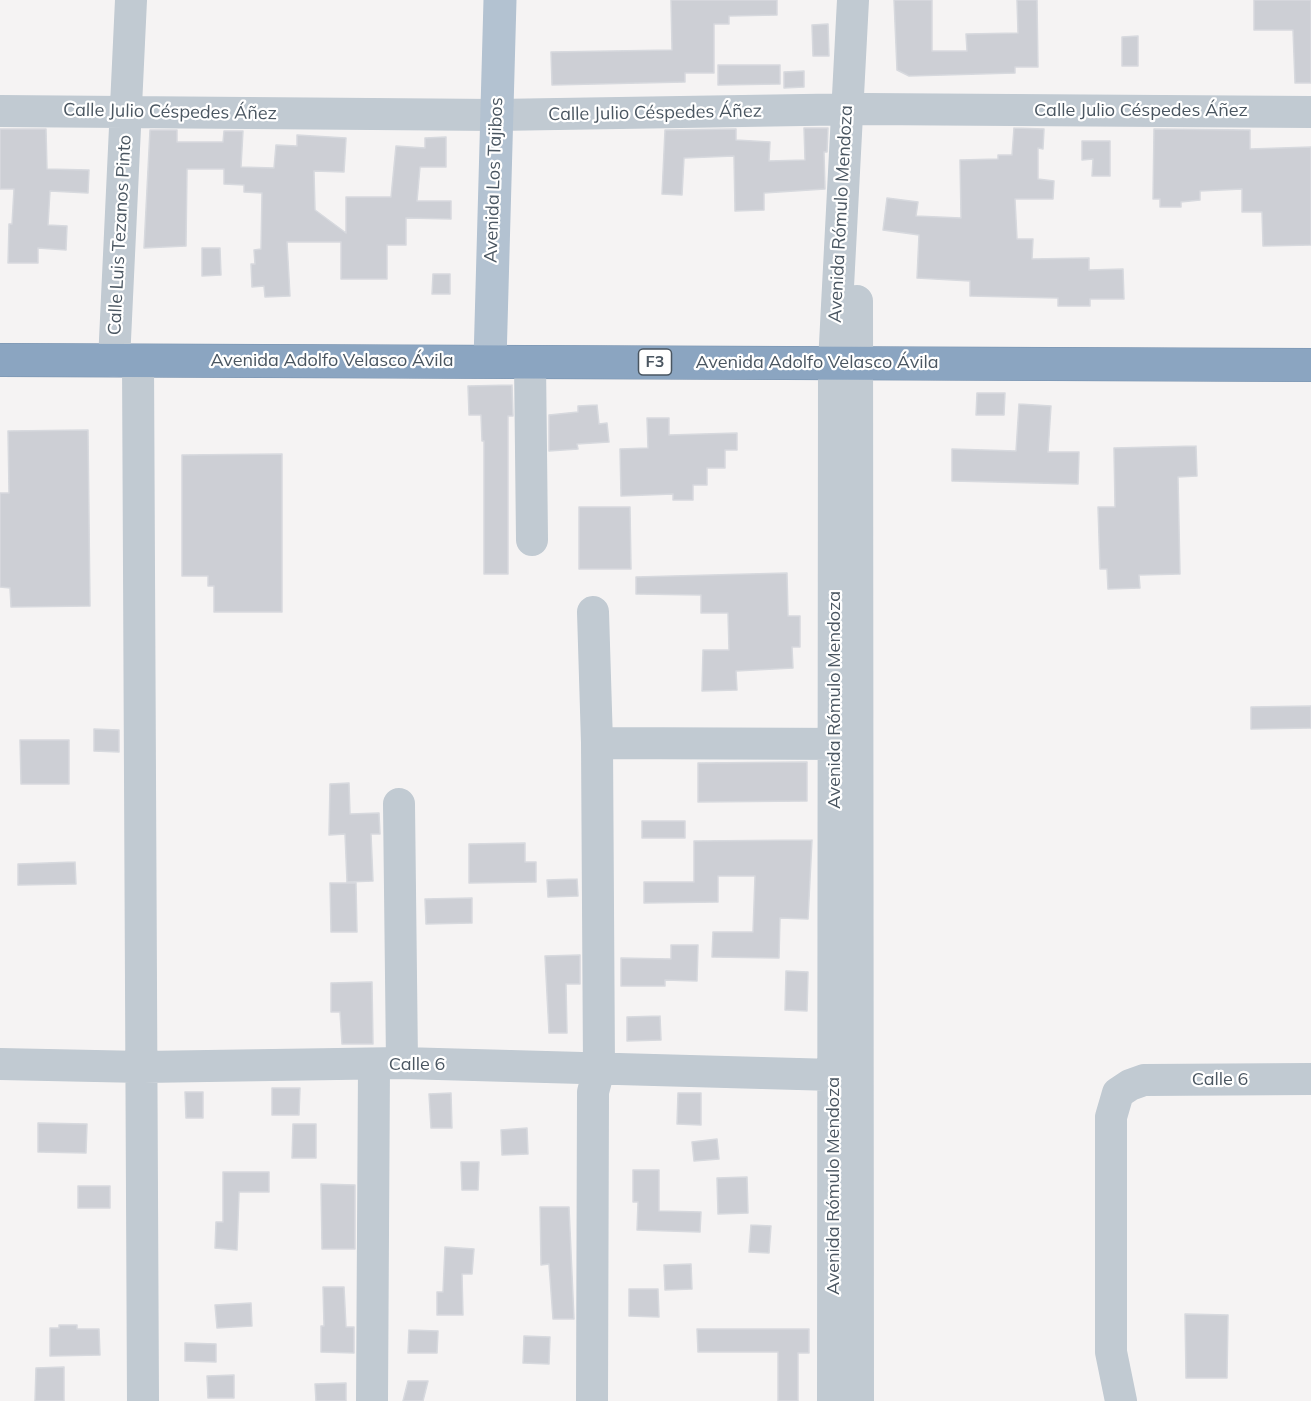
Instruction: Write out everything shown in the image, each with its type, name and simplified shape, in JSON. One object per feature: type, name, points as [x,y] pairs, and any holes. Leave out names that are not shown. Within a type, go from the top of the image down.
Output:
[{"type":"highway","name":"Avenida Adolfo Velasco Ávila","points":[[0,360],[1311,365]]},
{"type":"main road","name":"Avenida Los Tajibos","points":[[490,361],[500,0]]},
{"type":"street","name":"Calle Luis Tezanos Pinto","points":[[130,0],[126,361],[142,1067],[143,1401]]},
{"type":"street","name":"Avenida Rómulo Mendoza","points":[[853,0],[856,109],[845,363],[846,745],[858,1401]]},
{"type":"street","name":"Avenida Rómulo Mendoza","points":[[856,109],[870,0]]},
{"type":"street","name":"Calle Julio Céspedes Áñez","points":[[0,111],[496,115],[856,109],[1311,112]]},
{"type":"street","points":[[530,362],[532,540]]},
{"type":"street","points":[[592,612],[597,743],[599,1069],[593,1092],[592,1401]]},
{"type":"street","points":[[597,743],[846,745]]},
{"type":"street","name":"Avenida Rómulo Mendoza","points":[[833,1401],[834,1075],[846,745]]},
{"type":"street","points":[[372,1401],[399,804]]},
{"type":"street","name":"Calle 6","points":[[0,1064],[142,1067],[388,1064],[834,1075]]},
{"type":"street","name":"Calle 6","points":[[1121,1401],[1111,1352],[1111,1117],[1118,1093],[1130,1084],[1144,1080],[1311,1079]]},
{"type":"building","points":[[671,0],[777,0],[777,15],[729,16],[729,24],[714,24],[714,73],[685,73],[685,82],[552,85],[551,52],[672,50]]},
{"type":"building","points":[[894,0],[932,0],[932,51],[967,51],[966,34],[1018,33],[1017,0],[1037,0],[1038,67],[1015,67],[1015,73],[909,76],[897,70]]},
{"type":"building","points":[[1254,0],[1311,0],[1311,83],[1295,83],[1293,30],[1254,30]]},
{"type":"building","points":[[828,24],[829,56],[813,56],[812,25]]},
{"type":"building","points":[[1138,36],[1138,66],[1122,66],[1122,37]]},
{"type":"building","points":[[718,65],[780,65],[780,84],[718,85]]},
{"type":"building","points":[[804,71],[804,87],[784,88],[784,72]]},
{"type":"building","points":[[804,128],[828,128],[827,152],[824,152],[825,189],[764,193],[764,210],[735,211],[734,156],[684,158],[682,195],[662,194],[665,130],[736,129],[736,140],[770,142],[769,161],[805,160]]},
{"type":"building","points":[[1014,128],[1044,129],[1043,149],[1038,148],[1038,179],[1054,181],[1053,199],[1015,199],[1017,239],[1033,239],[1032,259],[1089,258],[1089,270],[1123,269],[1124,299],[1090,299],[1090,306],[1058,306],[1058,298],[970,296],[970,281],[917,278],[919,235],[883,230],[887,198],[918,202],[916,216],[961,218],[960,160],[998,159],[998,155],[1012,155]]},
{"type":"building","points":[[0,129],[46,129],[47,169],[89,170],[88,193],[50,191],[48,225],[67,226],[66,250],[38,248],[38,263],[8,263],[9,224],[12,224],[14,189],[0,189]]},
{"type":"building","points":[[1154,129],[1250,130],[1250,149],[1311,147],[1311,245],[1263,246],[1262,212],[1242,212],[1242,189],[1200,191],[1200,200],[1181,202],[1181,207],[1160,207],[1160,199],[1153,199]]},
{"type":"building","points":[[150,130],[177,130],[177,142],[223,142],[224,131],[243,131],[241,167],[274,168],[276,145],[297,146],[297,135],[346,138],[344,172],[314,171],[315,210],[346,233],[346,197],[391,197],[396,146],[425,148],[425,138],[446,137],[446,167],[420,167],[417,201],[451,201],[451,219],[406,218],[406,245],[387,245],[387,279],[341,279],[341,242],[287,242],[290,296],[265,297],[264,286],[252,287],[251,264],[255,264],[254,250],[261,249],[262,193],[244,192],[244,185],[224,184],[224,169],[187,169],[186,246],[144,248]]},
{"type":"building","points":[[1082,141],[1110,141],[1110,176],[1092,176],[1093,159],[1082,160]]},
{"type":"building","points":[[202,248],[220,248],[221,275],[202,276]]},
{"type":"building","points":[[433,274],[450,274],[450,294],[432,294]]},
{"type":"building","points":[[512,385],[513,416],[508,416],[508,574],[484,574],[484,441],[482,441],[481,415],[469,415],[468,386]]},
{"type":"building","points":[[977,393],[1005,393],[1004,415],[976,415]]},
{"type":"building","points":[[1019,404],[1051,406],[1048,452],[1079,452],[1078,484],[952,481],[952,449],[1016,451]]},
{"type":"building","points":[[597,405],[599,424],[607,423],[609,442],[577,444],[578,449],[549,451],[549,415],[578,412],[578,406]]},
{"type":"building","points":[[647,418],[669,418],[669,435],[737,433],[737,450],[725,450],[725,468],[707,468],[707,485],[693,485],[693,500],[673,500],[673,494],[621,496],[620,449],[648,448]]},
{"type":"building","points":[[88,430],[90,606],[11,607],[10,588],[0,587],[0,493],[9,493],[8,431]]},
{"type":"building","points":[[1196,446],[1197,476],[1178,477],[1180,574],[1139,575],[1140,588],[1108,589],[1107,569],[1100,569],[1098,507],[1115,507],[1114,448]]},
{"type":"building","points":[[282,454],[282,612],[214,612],[214,586],[208,586],[208,576],[182,576],[182,455]]},
{"type":"building","points":[[579,507],[630,507],[631,569],[579,569]]},
{"type":"building","points":[[787,573],[788,616],[800,616],[800,647],[792,647],[793,668],[736,671],[737,690],[702,691],[703,650],[729,650],[728,613],[701,613],[701,595],[636,594],[636,577]]},
{"type":"building","points":[[1311,706],[1311,728],[1251,729],[1251,707]]},
{"type":"building","points":[[94,729],[119,730],[119,752],[94,751]]},
{"type":"building","points":[[20,740],[69,740],[69,784],[21,784]]},
{"type":"building","points":[[807,762],[807,801],[698,802],[698,763]]},
{"type":"building","points":[[349,783],[350,814],[379,813],[380,834],[371,834],[373,881],[347,882],[345,834],[329,835],[330,784]]},
{"type":"building","points":[[642,821],[685,821],[685,838],[642,838]]},
{"type":"building","points":[[812,840],[808,919],[780,918],[779,958],[712,957],[713,932],[753,932],[755,876],[718,876],[718,902],[644,903],[644,882],[694,882],[694,841]]},
{"type":"building","points":[[525,843],[525,862],[536,862],[536,882],[469,883],[469,844]]},
{"type":"building","points":[[75,862],[76,884],[18,885],[18,864]]},
{"type":"building","points":[[577,879],[578,896],[548,897],[547,880]]},
{"type":"building","points":[[330,883],[356,883],[357,932],[331,932]]},
{"type":"building","points":[[472,898],[472,923],[426,924],[425,899]]},
{"type":"building","points":[[671,945],[698,945],[697,981],[665,980],[665,986],[621,986],[621,958],[671,959]]},
{"type":"building","points":[[580,955],[580,984],[566,984],[567,1033],[549,1033],[545,956]]},
{"type":"building","points":[[786,971],[808,972],[807,1011],[785,1010]]},
{"type":"building","points":[[372,982],[373,1044],[342,1044],[340,1012],[331,1012],[331,983]]},
{"type":"building","points":[[660,1016],[661,1040],[627,1041],[627,1017]]},
{"type":"building","points":[[272,1088],[300,1088],[299,1115],[272,1115]]},
{"type":"building","points":[[185,1092],[203,1092],[203,1118],[186,1118]]},
{"type":"building","points":[[451,1093],[452,1128],[431,1128],[429,1094]]},
{"type":"building","points":[[678,1093],[701,1093],[701,1125],[677,1124]]},
{"type":"building","points":[[38,1123],[87,1124],[86,1153],[38,1152]]},
{"type":"building","points":[[293,1124],[316,1124],[316,1158],[292,1158]]},
{"type":"building","points":[[527,1128],[528,1154],[502,1155],[501,1130]]},
{"type":"building","points":[[717,1139],[719,1159],[694,1161],[692,1142]]},
{"type":"building","points":[[461,1162],[479,1162],[478,1190],[462,1190]]},
{"type":"building","points":[[633,1170],[659,1170],[659,1211],[701,1212],[700,1232],[637,1230],[638,1202],[633,1202]]},
{"type":"building","points":[[223,1172],[269,1172],[269,1192],[239,1192],[237,1250],[215,1248],[216,1222],[223,1222]]},
{"type":"building","points":[[747,1177],[748,1213],[718,1214],[717,1178]]},
{"type":"building","points":[[321,1184],[355,1185],[355,1249],[322,1249]]},
{"type":"building","points":[[78,1186],[110,1186],[110,1208],[78,1208]]},
{"type":"building","points":[[540,1207],[569,1207],[574,1319],[553,1319],[549,1264],[541,1265]]},
{"type":"building","points":[[751,1225],[771,1226],[769,1253],[749,1252]]},
{"type":"building","points":[[445,1247],[474,1249],[472,1274],[462,1274],[463,1315],[437,1315],[437,1292],[443,1292]]},
{"type":"building","points":[[691,1264],[692,1289],[665,1290],[664,1265]]},
{"type":"building","points":[[323,1287],[344,1287],[346,1327],[354,1327],[354,1353],[321,1352],[321,1326],[324,1326]]},
{"type":"building","points":[[629,1289],[658,1289],[659,1317],[629,1316]]},
{"type":"building","points":[[251,1303],[252,1326],[217,1328],[215,1305]]},
{"type":"building","points":[[1185,1314],[1228,1315],[1227,1378],[1186,1378]]},
{"type":"building","points":[[59,1325],[77,1325],[77,1329],[99,1329],[100,1355],[50,1356],[50,1328],[59,1328]]},
{"type":"building","points":[[697,1329],[809,1329],[809,1353],[798,1353],[798,1401],[778,1401],[778,1352],[698,1352]]},
{"type":"building","points":[[409,1330],[438,1331],[437,1353],[408,1353]]},
{"type":"building","points":[[524,1336],[550,1337],[549,1364],[523,1363]]},
{"type":"building","points":[[185,1343],[216,1344],[216,1362],[185,1361]]},
{"type":"building","points":[[64,1367],[64,1401],[35,1401],[36,1368]]},
{"type":"building","points":[[234,1375],[234,1398],[208,1398],[207,1376]]},
{"type":"building","points":[[408,1381],[428,1381],[423,1401],[403,1401]]},
{"type":"building","points":[[346,1383],[346,1401],[316,1401],[315,1384]]}]
